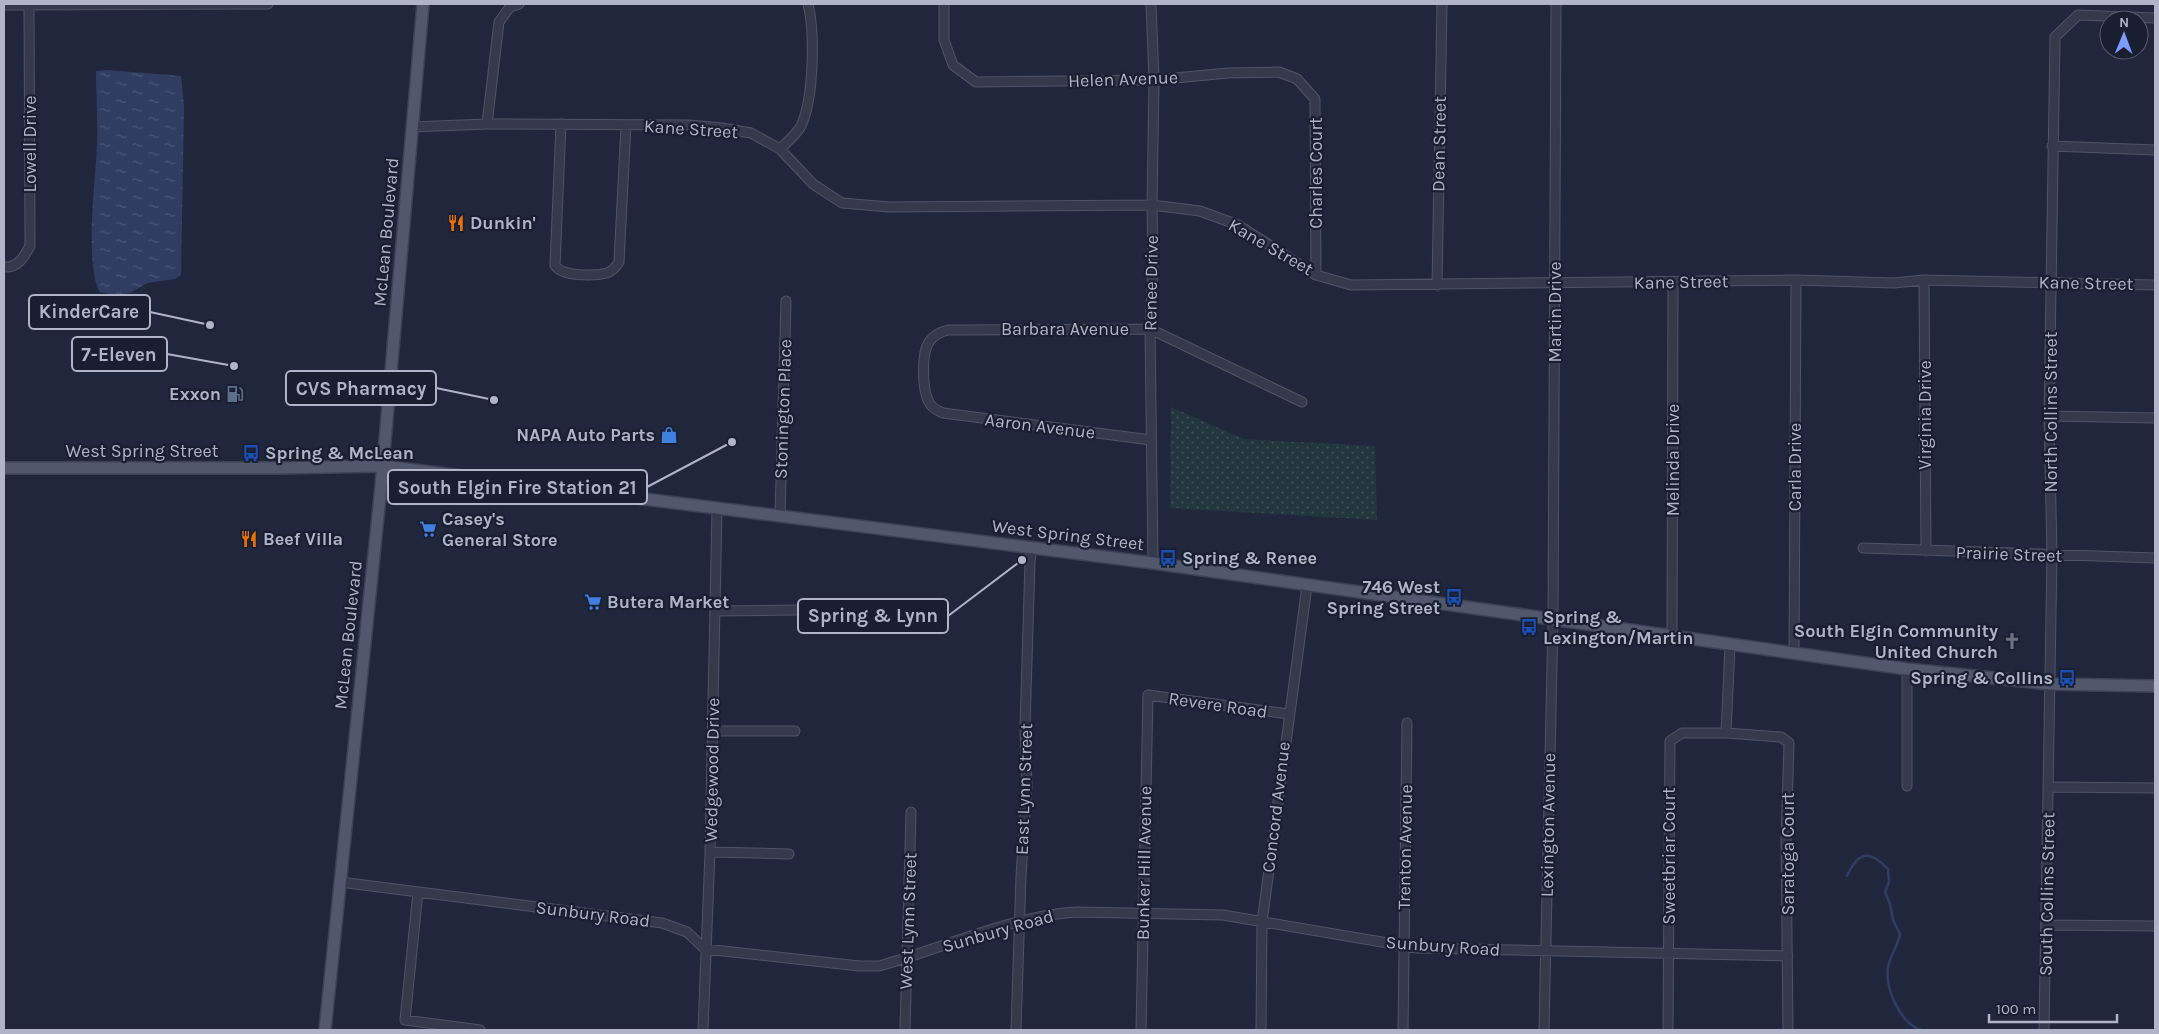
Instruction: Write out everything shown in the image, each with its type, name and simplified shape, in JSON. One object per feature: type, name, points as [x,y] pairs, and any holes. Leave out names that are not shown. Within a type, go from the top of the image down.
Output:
[{"type":"main road","name":"McLean Boulevard","points":[[325,1030],[382,466],[424,4]]},
{"type":"main road","name":"West Spring Street","points":[[4,468],[382,466],[1153,563],[1907,669],[2050,684],[2155,686]]},
{"type":"street","points":[[4,5],[268,4]]},
{"type":"street","points":[[486,124],[499,22],[510,7],[519,4]]},
{"type":"street","points":[[780,149],[800,127],[809,101],[812,21],[808,4]]},
{"type":"street","name":"Helen Avenue","points":[[944,4],[944,40],[953,65],[976,82],[1154,80],[1228,72],[1279,72],[1297,79]]},
{"type":"street","name":"Renee Drive","points":[[1151,4],[1154,80],[1153,271],[1150,329],[1153,563]]},
{"type":"street","name":"Dean Street","points":[[1437,285],[1442,4]]},
{"type":"street","name":"Martin Drive","points":[[1553,620],[1556,4]]},
{"type":"street","name":"Lowell Drive","points":[[4,267],[8,268],[22,261],[30,246],[29,6]]},
{"type":"street","name":"North Collins Street","points":[[2050,787],[2052,555],[2049,416],[2055,37],[2078,16],[2155,18]]},
{"type":"street","name":"Charles Court","points":[[1297,79],[1315,99],[1316,274]]},
{"type":"street","name":"Kane Street","points":[[412,127],[486,124],[561,124],[722,128],[751,133],[780,149],[813,184],[842,203],[889,207],[1152,205],[1200,211],[1238,225],[1316,274],[1351,285],[1555,282],[1673,283],[1796,280],[1894,283],[1924,280],[2155,284]]},
{"type":"street","points":[[561,124],[555,265],[558,270],[566,274],[606,273],[614,269],[619,262],[626,125]]},
{"type":"street","points":[[2052,146],[2155,150]]},
{"type":"street","name":"Carla Drive","points":[[1794,654],[1796,280]]},
{"type":"street","name":"Virginia Drive","points":[[1924,280],[1926,551]]},
{"type":"street","name":"Melinda Drive","points":[[1672,637],[1673,283]]},
{"type":"street","name":"Stonington Place","points":[[780,516],[786,301]]},
{"type":"street","name":"Barbara Avenue","points":[[931,406],[924,389],[925,351],[933,336],[940,332],[955,329],[1150,329],[1302,402]]},
{"type":"street","name":"Aaron Avenue","points":[[931,406],[943,413],[1151,440]]},
{"type":"street","points":[[2049,416],[2155,418]]},
{"type":"street","name":"Wedgewood Drive","points":[[703,1030],[710,852],[717,509]]},
{"type":"street","name":"East Lynn Street","points":[[1016,1030],[1019,922],[1027,786],[1025,727],[1032,547]]},
{"type":"street","name":"Prairie Street","points":[[1863,548],[2155,558]]},
{"type":"street","name":"Concord Avenue","points":[[1261,1030],[1262,922],[1288,714],[1307,586]]},
{"type":"street","points":[[716,611],[796,610]]},
{"type":"street","name":"Lexington Avenue","points":[[1544,1030],[1553,620]]},
{"type":"street","points":[[1726,733],[1730,645]]},
{"type":"street","points":[[1907,669],[1907,786]]},
{"type":"street","name":"Revere Road","points":[[1148,695],[1288,714]]},
{"type":"street","name":"Bunker Hill Avenue","points":[[1141,1030],[1148,695]]},
{"type":"street","name":"Trenton Avenue","points":[[1403,1030],[1407,723]]},
{"type":"street","points":[[712,731],[795,731]]},
{"type":"street","name":"Sweetbriar Court","points":[[1668,1030],[1670,741],[1682,733],[1726,733]]},
{"type":"street","name":"Saratoga Court","points":[[1726,733],[1781,737],[1789,743],[1786,840],[1788,1030]]},
{"type":"street","points":[[2050,787],[2155,788]]},
{"type":"street","name":"South Collins Street","points":[[2044,1030],[2050,787]]},
{"type":"street","name":"West Lynn Street","points":[[905,1030],[905,969],[908,958],[911,812]]},
{"type":"street","points":[[710,852],[789,854]]},
{"type":"street","name":"Sunbury Road","points":[[340,882],[662,923],[687,932],[705,949],[859,966],[879,966],[1019,922],[1057,913],[1223,915],[1404,946],[1545,952],[1788,956]]},
{"type":"street","points":[[418,892],[405,1019],[480,1030]]},
{"type":"street","points":[[2047,925],[2155,926]]},
{"type":"shaded area","points":[[1171,407],[1244,439],[1375,446],[1377,520],[1170,508]]},
{"type":"water","points":[[107,70],[181,76],[184,107],[181,275],[175,279],[147,283],[130,293],[113,295],[100,292],[95,280],[92,243],[97,135],[96,71]]},
{"type":"waterway","points":[[1847,876],[1855,862],[1865,856],[1875,858],[1888,869],[1889,882],[1885,892],[1890,904],[1893,920],[1900,934],[1888,967],[1889,985],[1895,1004],[1901,1013],[1913,1026],[1921,1030]]},
{"type":"place","name":"Dunkin'","points":[[456,223]]},
{"type":"place","name":"KinderCare","points":[[210,325]]},
{"type":"place","name":"7-Eleven","points":[[234,366]]},
{"type":"place","name":"Exxon","points":[[235,394]]},
{"type":"place","name":"CVS Pharmacy","points":[[494,400]]},
{"type":"place","name":"NAPA Auto Parts","points":[[669,435]]},
{"type":"place","name":"South Elgin Fire Station 21","points":[[732,442]]},
{"type":"place","name":"Spring & McLean","points":[[251,453]]},
{"type":"place","name":"Casey's General Store","points":[[428,529]]},
{"type":"place","name":"Beef Villa","points":[[249,539]]},
{"type":"place","name":"Spring & Renee","points":[[1168,558]]},
{"type":"place","name":"Spring & Lynn","points":[[1022,560]]},
{"type":"place","name":"746 West Spring Street","points":[[1454,597]]},
{"type":"place","name":"Butera Market","points":[[593,602]]},
{"type":"place","name":"Spring & Lexington/Martin","points":[[1529,627]]},
{"type":"place","name":"South Elgin Community United Church","points":[[2012,641]]},
{"type":"place","name":"Spring & Collins","points":[[2067,678]]}]
